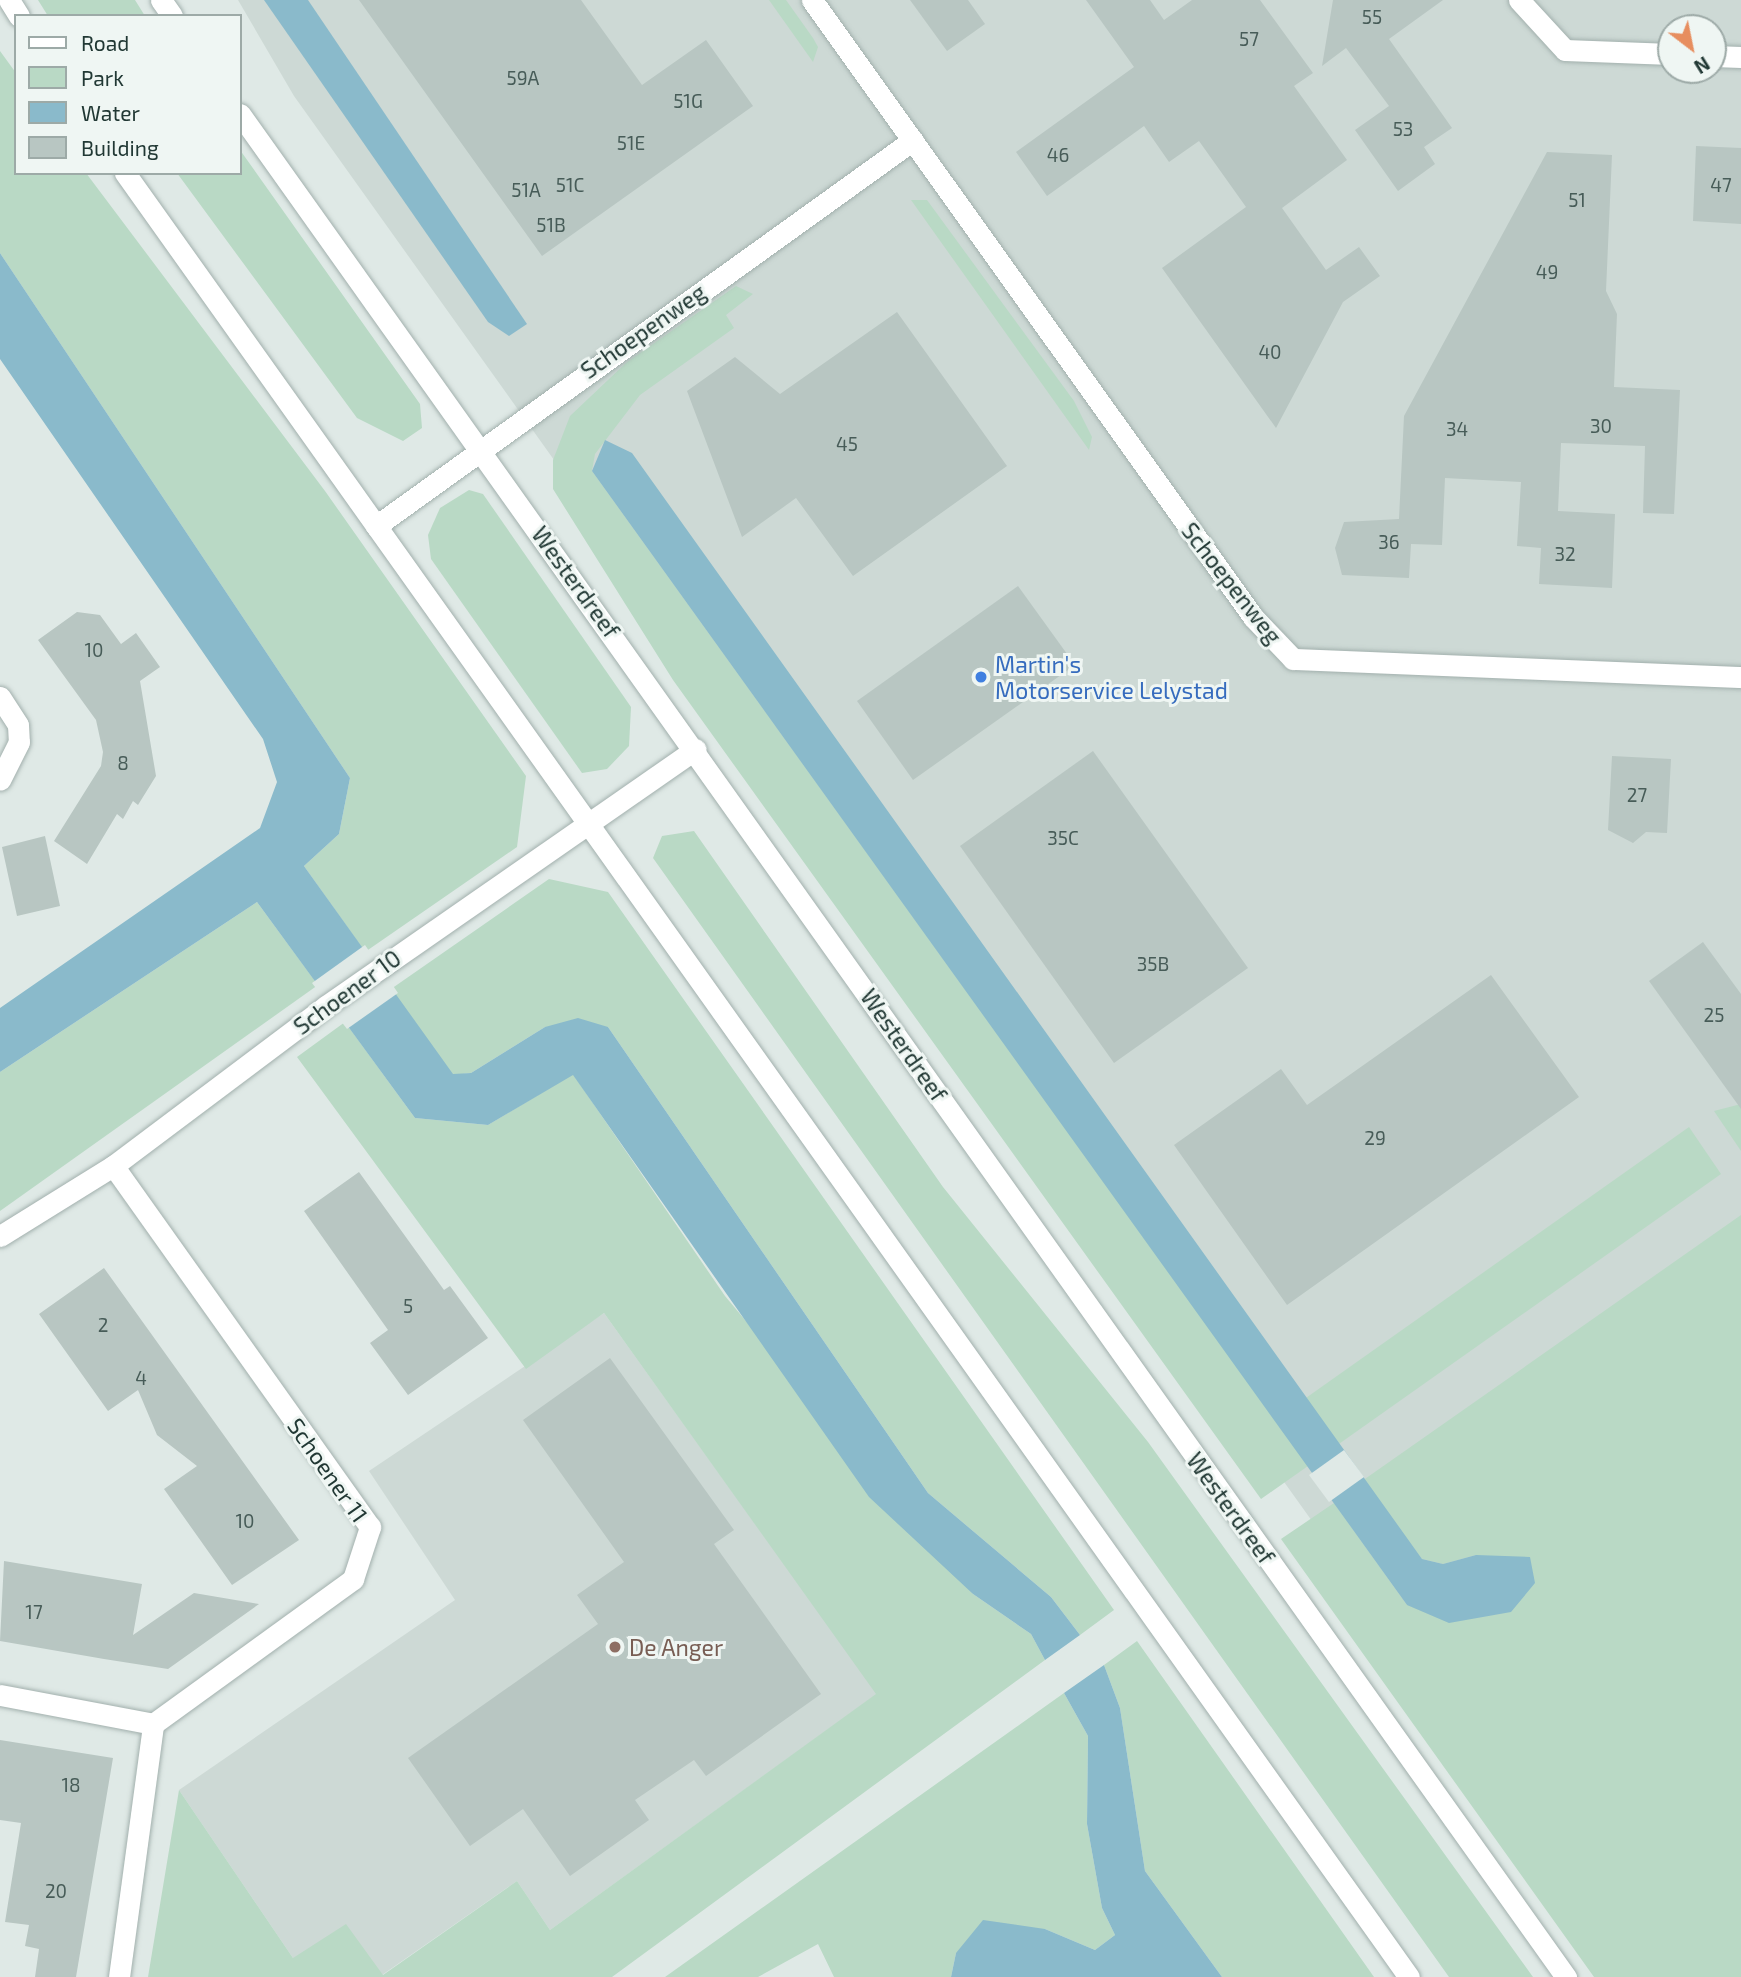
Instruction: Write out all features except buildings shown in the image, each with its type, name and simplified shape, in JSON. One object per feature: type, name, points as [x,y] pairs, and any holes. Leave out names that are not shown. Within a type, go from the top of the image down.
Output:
[{"type":"main road","name":"Schoepenweg","points":[[812,0],[1253,617],[1293,659],[1741,677]]},
{"type":"main road","points":[[1519,0],[1565,50],[1657,53]]},
{"type":"main road","name":"Westerdreef","points":[[242,117],[696,749],[1566,1977]]},
{"type":"main road","name":"Schoepenweg","points":[[376,526],[478,447],[913,140]]},
{"type":"main road","points":[[126,175],[1409,1977]]},
{"type":"main road","points":[[0,697],[18,724],[19,742],[0,780]]},
{"type":"main road","name":"Schoener 10","points":[[0,1236],[113,1166],[326,1006],[696,749]]},
{"type":"main road","name":"Schoener 11","points":[[113,1166],[370,1527],[353,1578],[153,1724]]},
{"type":"main road","points":[[0,1695],[153,1724],[119,1977]]},
{"type":"shaded area","points":[[238,0],[1741,0],[1741,1680],[1501,1798],[1322,1535],[294,96]]},
{"type":"shaded area","name":"De Anger","points":[[604,1313],[877,1694],[550,1930],[517,1881],[382,1975],[293,1958],[179,1790],[455,1600],[369,1471]]},
{"type":"green space","points":[[38,0],[135,0],[144,14],[47,14]]},
{"type":"green space","points":[[769,0],[786,0],[813,38],[818,47],[813,62]]},
{"type":"green space","points":[[0,51],[14,70],[14,175],[88,175],[325,491],[526,776],[517,847],[365,952],[304,866],[339,834],[350,778],[0,253]]},
{"type":"green space","points":[[242,153],[420,404],[422,428],[403,441],[357,418],[178,175],[242,175]]},
{"type":"green space","points":[[911,200],[927,200],[1074,401],[1092,437],[1089,450]]},
{"type":"green space","points":[[736,286],[753,294],[726,315],[734,328],[640,395],[595,454],[592,471],[1308,1466],[1261,1499],[673,680],[553,489],[553,460],[570,416],[627,362]]},
{"type":"green space","points":[[469,490],[483,494],[631,707],[629,746],[607,769],[582,773],[431,559],[428,535],[440,508]]},
{"type":"green space","points":[[694,831],[943,1187],[1148,1442],[1533,1977],[1449,1977],[653,858],[662,836]]},
{"type":"green space","points":[[549,879],[608,892],[1114,1610],[1080,1635],[1051,1597],[928,1493],[608,1027],[545,1027],[471,1073],[453,1075],[391,989]]},
{"type":"green space","points":[[257,902],[318,985],[0,1211],[0,1072]]},
{"type":"green space","points":[[345,1022],[415,1118],[488,1125],[573,1074],[725,1296],[973,1594],[1031,1634],[1045,1660],[612,1977],[148,1977],[179,1790],[293,1958],[346,1924],[383,1975],[517,1881],[550,1930],[876,1694],[604,1313],[526,1369],[297,1057]]},
{"type":"green space","points":[[1741,1104],[1741,1151],[1714,1111]]},
{"type":"green space","points":[[1689,1127],[1721,1174],[1336,1446],[1303,1400]]},
{"type":"green space","points":[[1741,1215],[1741,1977],[1594,1977],[1281,1539],[1334,1503],[1407,1605],[1476,1555],[1443,1564],[1422,1559],[1362,1481]]},
{"type":"green space","points":[[1137,1641],[1374,1977],[1222,1977],[1145,1871],[1120,1708],[1104,1665]]},
{"type":"green space","points":[[1064,1693],[1088,1736],[1087,1824],[1102,1908],[1115,1935],[1095,1950],[1045,1929],[956,1953],[951,1977],[834,1977],[818,1944],[758,1977],[665,1977]]},
{"type":"water","points":[[264,0],[308,0],[527,324],[509,336],[488,322]]},
{"type":"water","points":[[0,253],[350,778],[339,834],[304,866],[453,1074],[471,1073],[545,1027],[578,1018],[608,1027],[928,1493],[1051,1597],[1080,1635],[1045,1660],[1031,1634],[973,1594],[869,1497],[573,1075],[488,1125],[415,1118],[257,902],[0,1072],[0,1008],[260,828],[277,782],[263,739],[0,359]]},
{"type":"water","points":[[605,440],[632,453],[1422,1559],[1443,1564],[1476,1555],[1530,1557],[1535,1583],[1511,1612],[1449,1623],[1407,1605],[592,471]]},
{"type":"water","points":[[1104,1665],[1120,1708],[1145,1871],[1222,1977],[951,1977],[956,1953],[983,1920],[1045,1929],[1095,1950],[1115,1935],[1102,1908],[1087,1824],[1088,1736],[1064,1693]]},
{"type":"pier","points":[[365,945],[398,993],[347,1029],[312,983]]},
{"type":"pier","points":[[1344,1450],[1364,1477],[1329,1502],[1309,1475]]},
{"type":"place","name":"Martin's Motorservice Lelystad","points":[[981,677]]},
{"type":"place","name":"De Anger","points":[[615,1647]]}]
